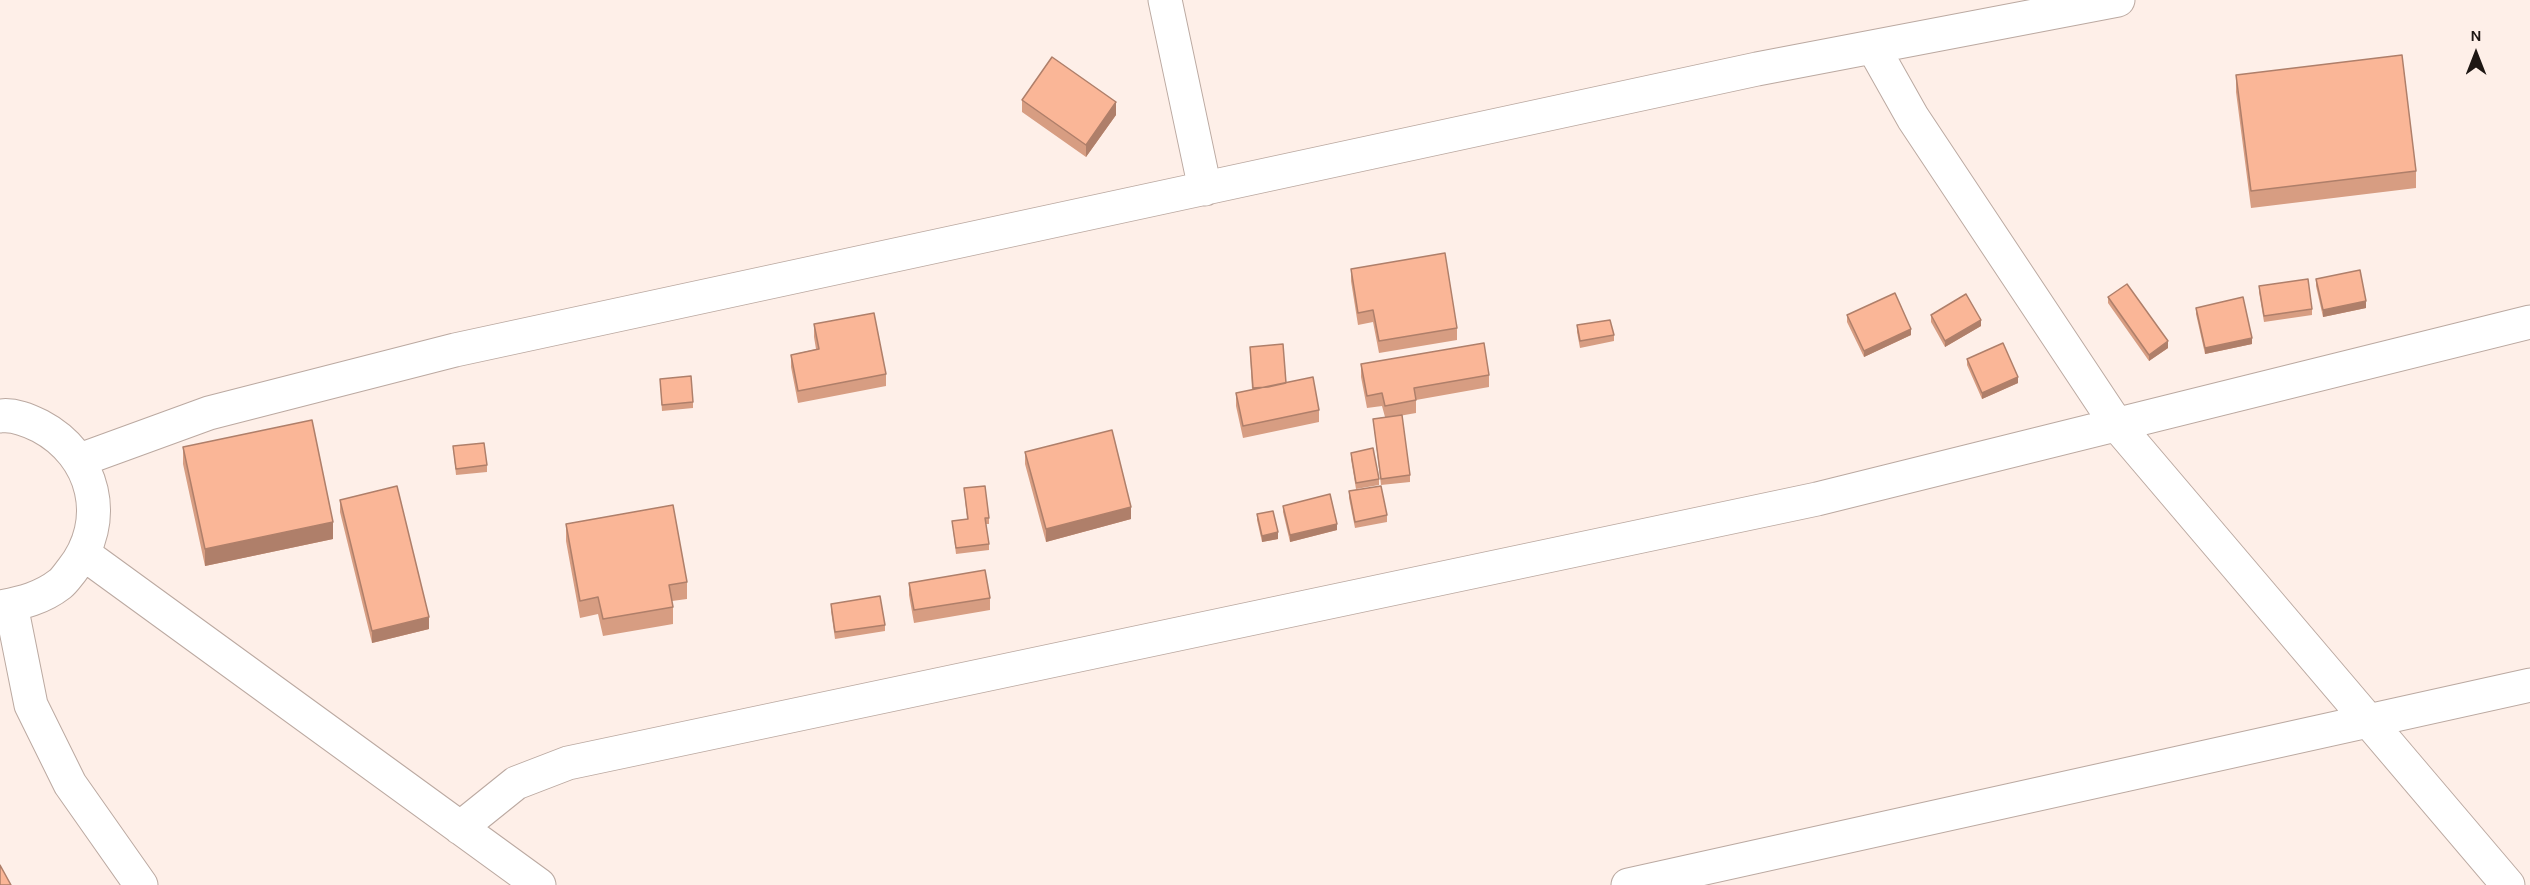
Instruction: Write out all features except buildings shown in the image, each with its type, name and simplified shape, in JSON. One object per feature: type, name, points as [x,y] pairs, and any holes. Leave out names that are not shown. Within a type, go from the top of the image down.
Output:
[{"type":"street","points":[[1165,0],[1205,189]]},
{"type":"street","points":[[80,460],[209,413],[455,350],[1757,69],[2118,0]]},
{"type":"street","points":[[1873,47],[1913,118],[2117,425],[2508,885]]},
{"type":"street","points":[[460,828],[516,783],[568,763],[1817,499],[2530,322]]},
{"type":"street","points":[[0,416],[27,420],[56,435],[80,460],[93,493],[94,522],[84,554],[61,584],[32,601],[5,606],[30,705],[70,784],[141,885]]},
{"type":"street","points":[[84,554],[539,885]]},
{"type":"street","points":[[1628,885],[2530,685]]}]
